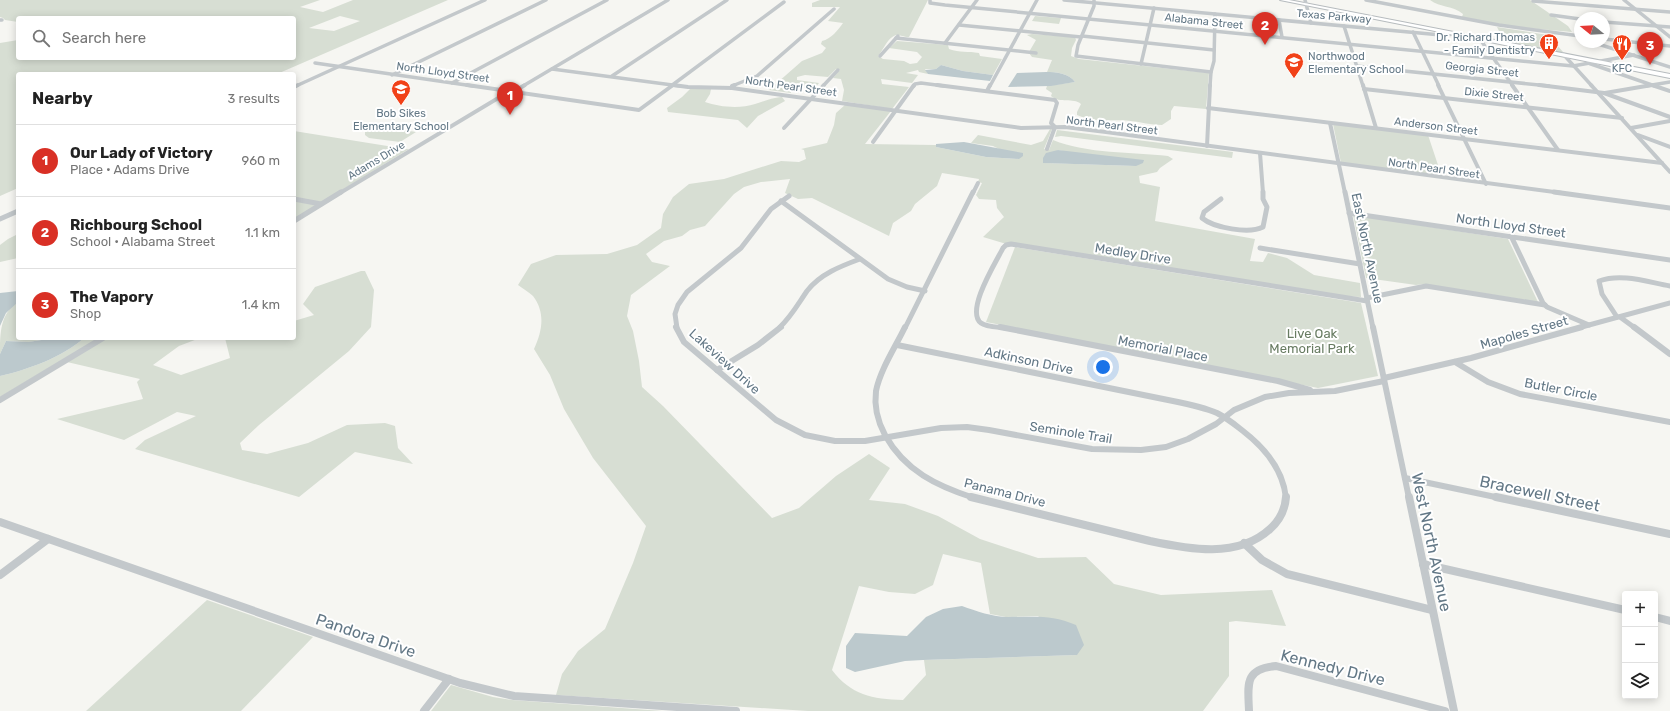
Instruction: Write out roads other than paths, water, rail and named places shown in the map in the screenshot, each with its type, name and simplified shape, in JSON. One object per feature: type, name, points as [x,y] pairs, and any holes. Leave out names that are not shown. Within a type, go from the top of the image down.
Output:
[{"type":"main road","points":[[1282,0],[1306,2],[1670,76]]},
{"type":"street","points":[[296,86],[485,0]]},
{"type":"street","points":[[392,75],[546,0]]},
{"type":"street","points":[[452,83],[607,0]]},
{"type":"street","name":"Adams Drive","points":[[296,220],[511,91],[552,69],[668,0]]},
{"type":"street","points":[[612,76],[727,0]]},
{"type":"street","points":[[945,43],[977,0]]},
{"type":"street","points":[[987,90],[1037,0]]},
{"type":"street","name":"Texas Parkway","points":[[1064,0],[1094,1],[1132,6],[1445,35],[1458,34]]},
{"type":"street","points":[[1132,6],[1134,0]]},
{"type":"street","points":[[1366,0],[1498,24],[1574,36]]},
{"type":"street","points":[[1624,0],[1670,37]]},
{"type":"street","name":"Alabama Street","points":[[930,1],[972,7],[1089,19],[1573,66],[1634,55]]},
{"type":"street","points":[[1094,1],[1094,6],[1075,55],[1211,72]]},
{"type":"street","points":[[1533,1],[1670,12]]},
{"type":"street","points":[[674,85],[784,2]]},
{"type":"street","points":[[1306,2],[1311,23]]},
{"type":"street","points":[[1141,64],[1154,8]]},
{"type":"street","points":[[729,87],[757,76],[834,9]]},
{"type":"street","points":[[1206,146],[1214,50],[1215,14]]},
{"type":"street","points":[[1551,15],[1574,18]]},
{"type":"street","points":[[1279,20],[1282,37]]},
{"type":"street","points":[[1610,22],[1670,27]]},
{"type":"street","points":[[959,25],[1214,50]]},
{"type":"street","points":[[1344,26],[1376,128]]},
{"type":"street","points":[[1413,32],[1486,184]]},
{"type":"street","points":[[880,56],[897,37],[1036,53]]},
{"type":"street","points":[[1486,39],[1482,42],[1558,150]]},
{"type":"street","points":[[1610,40],[1670,46]]},
{"type":"street","points":[[1610,48],[1670,67]]},
{"type":"street","points":[[1563,54],[1662,163],[1668,167],[1670,172]]},
{"type":"street","name":"North Lloyd Street","points":[[315,63],[640,110],[674,85]]},
{"type":"street","points":[[1588,63],[1670,91]]},
{"type":"street","name":"Georgia Street","points":[[1356,66],[1432,73],[1604,93]]},
{"type":"street","name":"North Pearl Street","points":[[552,69],[674,85],[729,87],[1021,128],[1076,128],[1670,208]]},
{"type":"street","points":[[784,128],[838,70]]},
{"type":"street","points":[[1604,93],[1670,82]]},
{"type":"street","points":[[873,142],[915,84],[918,83],[987,90],[1055,100],[1057,103],[1051,124],[1056,128],[1047,149]]},
{"type":"street","name":"Dixie Street","points":[[1364,89],[1622,118]]},
{"type":"street","points":[[1604,93],[1670,117]]},
{"type":"street","name":"Anderson Street","points":[[1208,108],[1662,163]]},
{"type":"street","points":[[1631,128],[1670,121]]},
{"type":"street","name":"East North Avenue","points":[[1330,123],[1384,379]]},
{"type":"street","points":[[1636,134],[1670,147]]},
{"type":"street","points":[[1221,200],[1204,212],[1202,218],[1204,220],[1214,224],[1251,230],[1257,230],[1263,227],[1268,207],[1263,199],[1260,153]]},
{"type":"street","name":"Panama Drive","points":[[978,183],[880,378],[876,394],[877,416],[885,438],[901,458],[920,474],[962,494],[1180,548],[1214,550],[1258,538],[1278,520],[1284,507],[1285,491],[1279,469],[1265,450],[1255,440],[1225,417]]},
{"type":"street","name":"Lakeview Drive","points":[[789,196],[767,214],[740,248],[687,292],[676,309],[675,322],[680,335],[692,349],[776,420],[799,433],[814,438],[834,441],[866,441],[885,438]]},
{"type":"street","points":[[296,199],[322,204]]},
{"type":"street","points":[[781,201],[888,279],[925,291]]},
{"type":"street","points":[[0,219],[16,212]]},
{"type":"street","name":"North Lloyd Street","points":[[1349,213],[1670,260]]},
{"type":"street","points":[[1511,236],[1535,289],[1545,305]]},
{"type":"street","name":"Medley Drive","points":[[1006,329],[982,324],[978,321],[976,310],[992,269],[1003,248],[1008,244],[1367,300]]},
{"type":"street","points":[[1260,248],[1360,264]]},
{"type":"street","points":[[717,370],[753,350],[780,328],[808,290],[819,279],[839,267],[860,259]]},
{"type":"street","points":[[1670,286],[1623,278],[1606,278],[1599,280],[1598,284],[1601,292],[1618,317],[1670,354]]},
{"type":"street","points":[[1367,300],[1426,286],[1545,305],[1589,325]]},
{"type":"street","name":"Mapoles Street","points":[[1384,379],[1454,362],[1670,303]]},
{"type":"street","name":"Memorial Place","points":[[1006,329],[1271,380],[1315,392]]},
{"type":"street","points":[[0,400],[100,340]]},
{"type":"street","name":"Adkinson Drive","points":[[897,345],[1172,401],[1204,409],[1225,417]]},
{"type":"street","name":"Butler Circle","points":[[1454,362],[1488,382],[1520,394],[1670,422]]},
{"type":"street","name":"Seminole Trail","points":[[885,438],[929,429],[968,427],[986,429],[1080,448],[1105,451],[1157,449],[1185,441],[1217,424],[1235,410],[1266,397],[1291,393],[1335,391],[1384,379]]},
{"type":"street","name":"West North Avenue","points":[[1384,379],[1454,711]]},
{"type":"street","name":"Bracewell Street","points":[[1405,478],[1670,534]]},
{"type":"street","name":"Pandora Drive","points":[[0,522],[449,680],[495,692],[514,696],[736,711]]},
{"type":"street","points":[[0,575],[48,539]]},
{"type":"street","points":[[1244,543],[1262,560],[1287,574],[1432,610]]},
{"type":"street","points":[[1423,564],[1622,609]]},
{"type":"street","points":[[1658,618],[1670,621]]},
{"type":"street","name":"Kennedy Drive","points":[[1249,711],[1248,688],[1251,676],[1255,671],[1267,666],[1276,666],[1445,711]]},
{"type":"street","points":[[424,711],[449,680]]},
{"type":"place","name":"Richbourg School","points":[[1265,45]]},
{"type":"place","name":"Dr. Richard Thomas - Family Dentistry","points":[[1549,60]]},
{"type":"place","name":"KFC","points":[[1622,61]]},
{"type":"place","name":"The Vapory","points":[[1650,65]]},
{"type":"place","name":"Northwood Elementary School","points":[[1294,79]]},
{"type":"place","name":"Bob Sikes Elementary School","points":[[401,106]]},
{"type":"place","name":"Our Lady of Victory","points":[[510,115]]},
{"type":"park label","name":"Live Oak Memorial Park","points":[[1312,340]]}]
